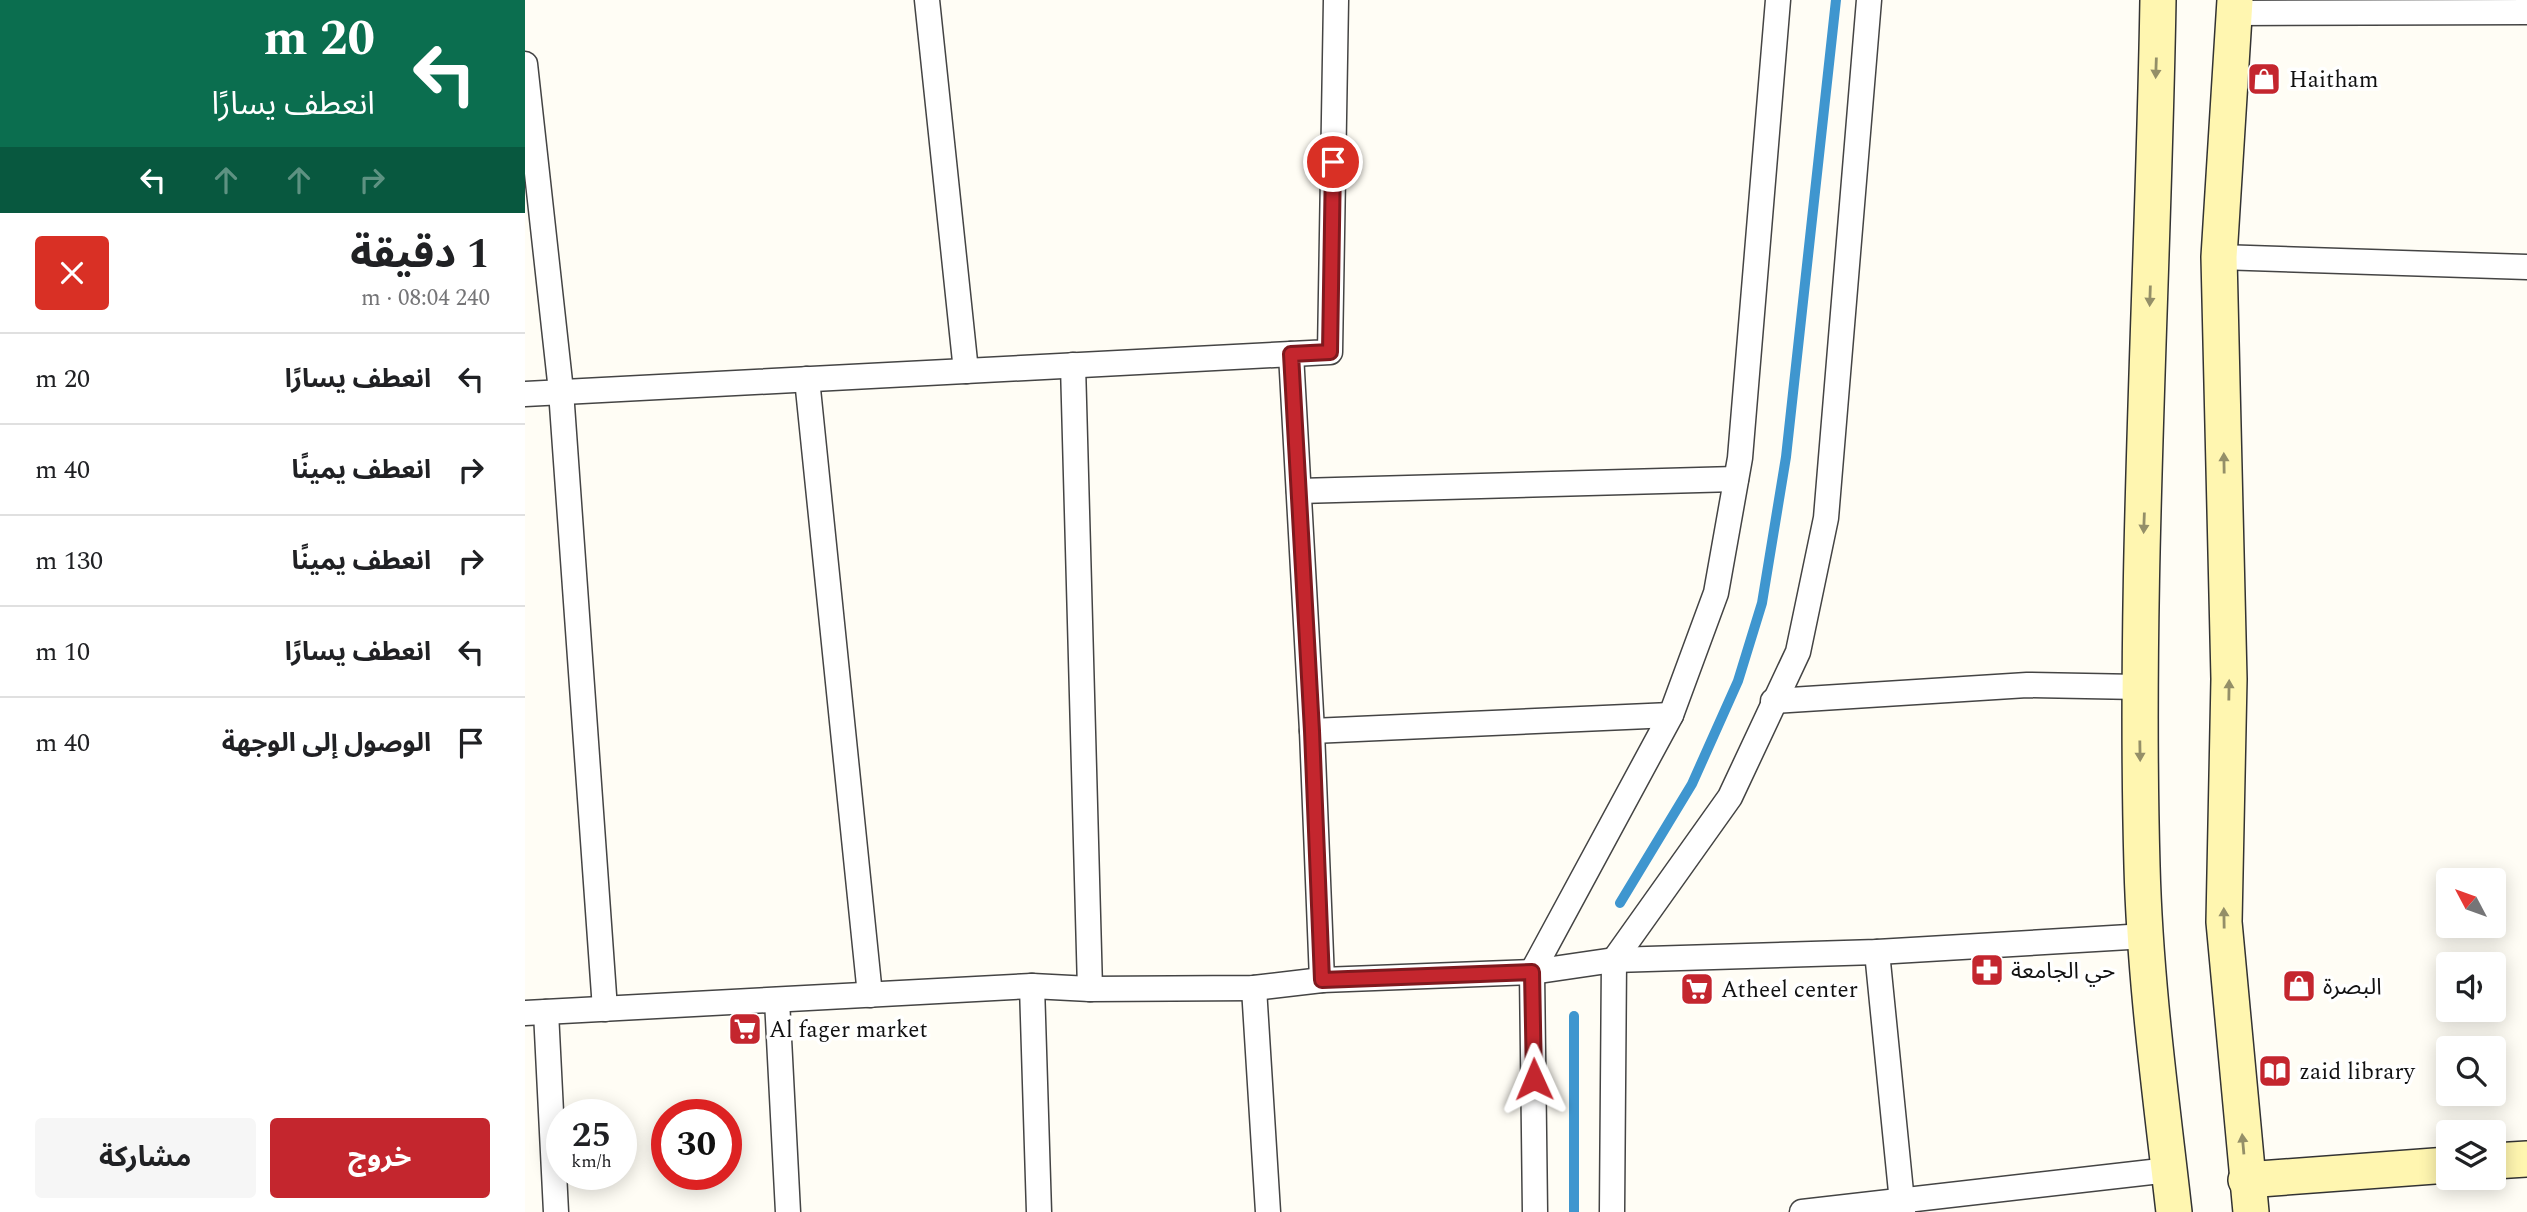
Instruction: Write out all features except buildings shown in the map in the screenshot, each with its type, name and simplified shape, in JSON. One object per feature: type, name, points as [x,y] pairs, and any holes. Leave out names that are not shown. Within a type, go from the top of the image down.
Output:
[{"type":"street","points":[[926,0],[966,371]]},
{"type":"street","points":[[525,394],[1330,352],[1336,0]]},
{"type":"street","points":[[1535,1212],[1532,972],[1671,715],[1716,593],[1740,458],[1778,0]]},
{"type":"street","points":[[1612,1212],[1614,960],[1730,797],[1798,652],[1826,518],[1869,0]]},
{"type":"street","points":[[2158,0],[2139,687],[2142,868],[2150,1007],[2174,1212]]},
{"type":"street","points":[[2436,1167],[2248,1196],[2224,922],[2229,679],[2220,257],[2235,6],[2527,12]]},
{"type":"street","points":[[525,64],[561,391],[605,1009]]},
{"type":"street","points":[[2220,257],[2527,267]]},
{"type":"street","points":[[1291,354],[1312,731],[1322,980]]},
{"type":"street","points":[[1073,365],[1090,989]]},
{"type":"street","points":[[807,379],[870,995]]},
{"type":"street","points":[[1299,491],[1736,479]]},
{"type":"street","points":[[1773,701],[2027,685],[2139,687]]},
{"type":"street","points":[[1312,731],[1671,715]]},
{"type":"street","points":[[556,1212],[535,1013],[1032,986],[1090,989],[1254,988],[1322,980],[1532,972],[1614,960],[1877,952],[2146,936]]},
{"type":"street","points":[[1877,952],[1902,1205]]},
{"type":"street","points":[[1032,986],[1039,1212]]},
{"type":"street","points":[[1254,988],[1268,1212]]},
{"type":"street","points":[[777,1000],[788,1212]]},
{"type":"street","points":[[2506,1160],[2527,1159]]},
{"type":"street","points":[[1802,1212],[1902,1205],[2169,1170]]},
{"type":"waterway","points":[[1620,903],[1692,784],[1738,681],[1762,603],[1786,457],[1836,0]]},
{"type":"waterway","points":[[1574,1016],[1574,1212]]},
{"type":"place","name":"Haitham","points":[[2264,79]]},
{"type":"place","name":"حي الجامعة","points":[[1987,970]]},
{"type":"place","name":"البصرة","points":[[2299,986]]},
{"type":"place","name":"Atheel center","points":[[1697,989]]},
{"type":"place","name":"Al fager market","points":[[745,1029]]},
{"type":"place","name":"zaid library","points":[[2275,1071]]},
{"type":"route","points":[[1333,162],[1330,352],[1291,354],[1312,731],[1322,980],[1532,972],[1534,1079]]}]
